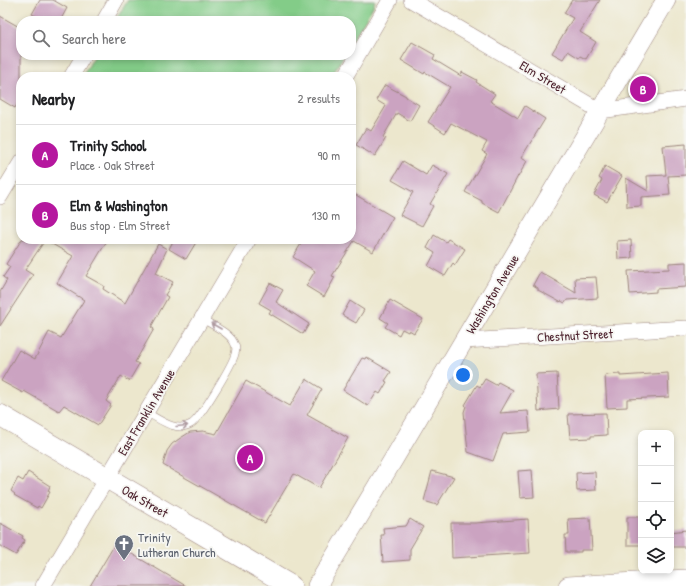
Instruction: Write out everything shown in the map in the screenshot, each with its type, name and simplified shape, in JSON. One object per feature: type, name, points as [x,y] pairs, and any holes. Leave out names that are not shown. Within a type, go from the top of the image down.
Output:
[{"type":"main road","name":"Oak Street","points":[[0,415],[291,586]]},
{"type":"street","points":[[107,16],[116,0]]},
{"type":"street","points":[[356,58],[390,0]]},
{"type":"street","name":"Elm Street","points":[[412,0],[600,111]]},
{"type":"street","name":"Washington Avenue","points":[[317,586],[666,0]]},
{"type":"street","points":[[74,72],[81,60]]},
{"type":"street","points":[[348,72],[355,60]]},
{"type":"street","points":[[600,111],[686,99]]},
{"type":"street","points":[[0,197],[16,170]]},
{"type":"street","name":"East Franklin Avenue","points":[[43,586],[246,244]]},
{"type":"street","name":"Chestnut Street","points":[[464,341],[686,328]]},
{"type":"street","points":[[568,586],[686,579]]},
{"type":"lane","points":[[146,412],[176,427],[192,424],[205,407],[229,367],[235,354],[236,346],[233,340],[223,331],[202,319]]},
{"type":"green space","points":[[128,0],[375,0],[374,5],[356,35],[356,16],[118,16]]},
{"type":"green space","points":[[92,60],[341,60],[334,72],[85,72]]},
{"type":"building","points":[[40,0],[53,0],[67,8],[63,16],[35,16],[32,14]]},
{"type":"building","points":[[572,0],[600,0],[580,32],[596,42],[586,59],[580,56],[579,58],[568,51],[563,59],[552,53],[573,18],[564,13]]},
{"type":"building","points":[[0,16],[16,25],[16,60],[21,60],[21,72],[16,72],[15,108],[0,99]]},
{"type":"building","points":[[412,42],[435,55],[433,59],[461,76],[462,72],[477,80],[476,82],[495,94],[490,101],[518,118],[525,106],[545,119],[521,158],[527,161],[499,212],[465,192],[487,154],[482,151],[487,142],[451,123],[445,133],[428,122],[450,87],[401,60]]},
{"type":"building","points":[[385,85],[419,105],[410,121],[397,113],[383,137],[386,138],[375,156],[356,145],[366,128],[371,131],[386,106],[376,100]]},
{"type":"building","points":[[686,144],[686,175],[668,176],[670,195],[641,197],[641,206],[627,207],[626,178],[648,191],[647,176],[666,175],[663,146]]},
{"type":"building","points":[[403,161],[426,175],[432,165],[448,174],[430,204],[433,206],[422,226],[400,215],[413,192],[392,180]]},
{"type":"building","points":[[605,166],[622,176],[607,202],[594,195],[602,180],[599,178]]},
{"type":"building","points":[[356,195],[393,217],[373,252],[356,242]]},
{"type":"building","points":[[434,235],[446,242],[448,239],[465,249],[455,265],[453,263],[445,276],[428,266],[435,253],[427,248]]},
{"type":"building","points":[[631,240],[632,258],[618,259],[617,241]]},
{"type":"building","points":[[19,244],[42,244],[25,270],[33,275],[0,326],[0,292],[7,280],[3,277],[10,267],[6,264]]},
{"type":"building","points":[[52,244],[105,244],[86,276],[104,286],[103,289],[125,303],[158,244],[167,249],[156,273],[173,282],[165,295],[168,297],[151,327],[154,329],[135,362],[139,364],[129,381],[121,376],[106,401],[111,405],[98,425],[64,405],[59,411],[24,391],[23,393],[1,381],[19,350],[35,359],[49,332],[61,338],[84,300],[57,283],[73,256]]},
{"type":"building","points":[[172,244],[195,244],[186,259],[169,249]]},
{"type":"building","points":[[301,244],[352,244],[332,276],[335,277],[324,297],[306,286],[315,271],[293,257]]},
{"type":"building","points":[[686,262],[686,287],[656,289],[656,292],[630,294],[628,271],[669,269],[669,263]]},
{"type":"building","points":[[540,272],[576,293],[575,278],[596,277],[598,298],[567,300],[565,303],[560,302],[538,290],[538,288],[533,285]]},
{"type":"building","points":[[270,283],[283,290],[276,302],[309,324],[303,334],[269,313],[271,310],[259,303]]},
{"type":"building","points":[[390,300],[423,319],[414,333],[409,330],[408,332],[402,329],[399,335],[385,327],[388,323],[380,318]]},
{"type":"building","points":[[350,301],[364,310],[356,323],[342,315]]},
{"type":"building","points":[[366,357],[391,372],[385,381],[387,382],[380,394],[377,392],[368,406],[343,390],[362,358],[365,359]]},
{"type":"building","points":[[557,373],[559,409],[538,411],[536,374]]},
{"type":"building","points":[[668,373],[669,397],[627,399],[627,407],[607,408],[605,375],[620,374],[620,376]]},
{"type":"building","points":[[306,379],[322,389],[307,415],[348,438],[319,488],[294,474],[265,523],[163,465],[167,451],[172,444],[190,432],[203,431],[216,434],[246,381],[290,406]]},
{"type":"building","points":[[485,379],[496,385],[498,382],[513,390],[500,413],[528,411],[530,432],[503,434],[493,461],[468,452],[464,412],[465,405],[477,385],[480,387]]},
{"type":"building","points":[[606,413],[607,435],[591,436],[591,438],[570,439],[568,414]]},
{"type":"building","points":[[532,470],[534,497],[520,498],[518,471]]},
{"type":"building","points":[[432,471],[454,477],[437,505],[424,501]]},
{"type":"building","points":[[28,472],[50,486],[48,491],[50,492],[41,508],[38,506],[37,508],[14,495],[15,494],[11,491],[18,478],[23,481]]},
{"type":"building","points":[[595,472],[596,490],[577,491],[576,473]]},
{"type":"building","points":[[627,517],[638,517],[638,545],[627,545]]},
{"type":"building","points":[[590,518],[592,550],[566,552],[565,535],[569,535],[568,519]]},
{"type":"building","points":[[410,519],[423,527],[410,549],[410,560],[383,562],[381,535],[384,535],[383,528],[406,526]]},
{"type":"building","points":[[528,519],[530,553],[452,558],[451,523],[475,523]]},
{"type":"building","points":[[0,523],[23,536],[22,538],[25,540],[16,555],[0,546]]},
{"type":"building","points":[[686,530],[686,547],[674,547],[674,532]]},
{"type":"building","name":"Trinity Lutheran Church","points":[[115,544],[186,586],[90,586]]},
{"type":"place","name":"Elm & Washington","points":[[643,89]]},
{"type":"place","name":"Trinity School","points":[[250,458]]},
{"type":"place","name":"Trinity Lutheran Church","points":[[124,561]]}]
